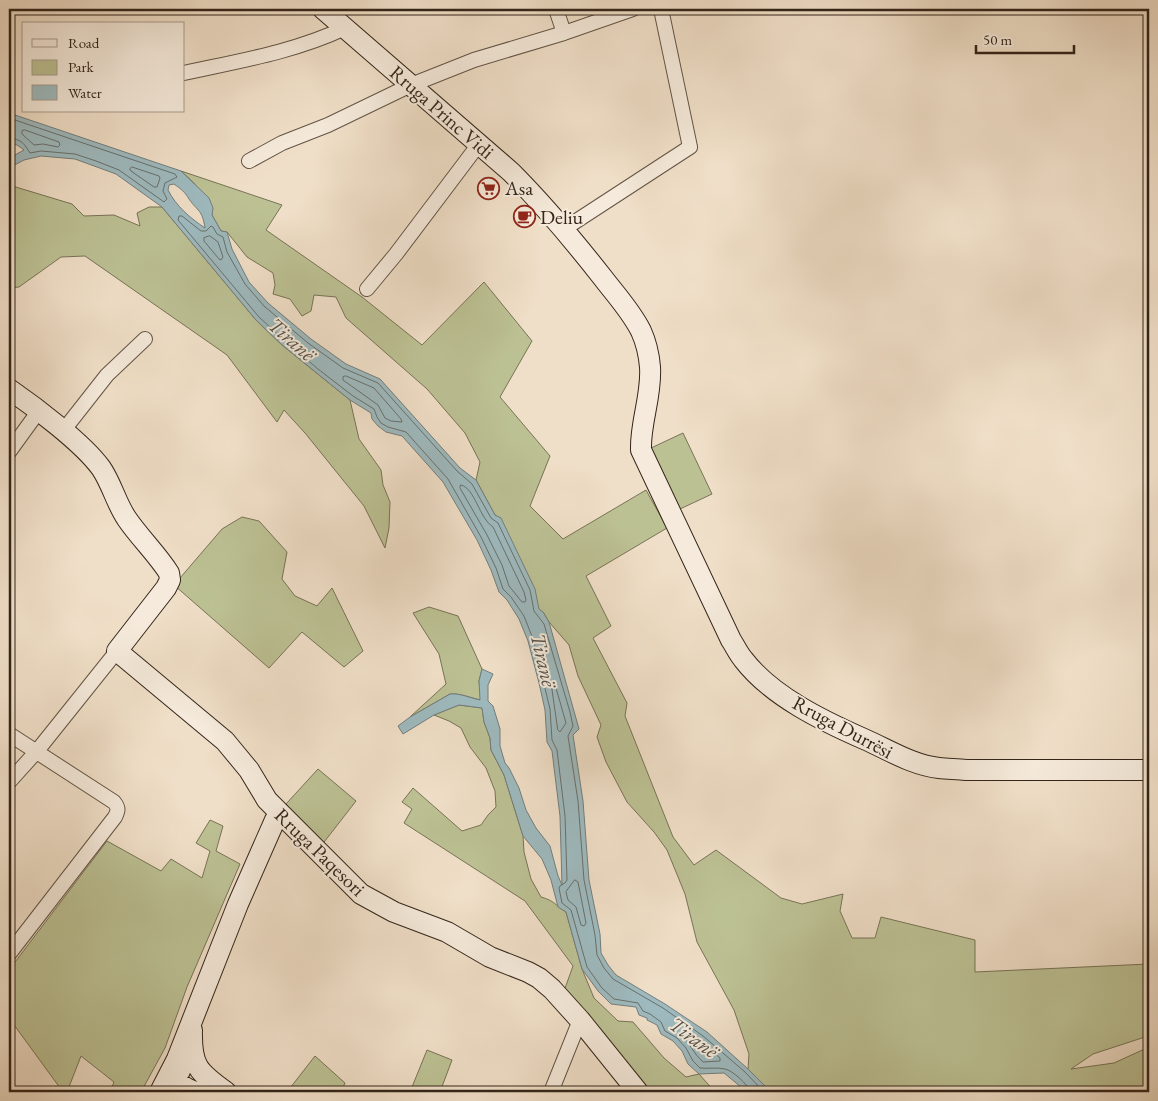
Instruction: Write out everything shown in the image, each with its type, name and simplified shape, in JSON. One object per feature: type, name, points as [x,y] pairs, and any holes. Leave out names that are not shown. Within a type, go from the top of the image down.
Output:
[{"type":"street","name":"Rruga Princ Vidi","points":[[323,9],[517,178],[564,229],[631,314],[641,332],[647,349],[650,367],[648,400]]},
{"type":"street","points":[[556,9],[564,33]]},
{"type":"street","points":[[250,161],[282,143],[328,125],[411,85],[474,60],[564,33],[633,9]]},
{"type":"street","points":[[564,229],[690,147],[661,9]]},
{"type":"street","points":[[185,73],[280,53],[345,28]]},
{"type":"street","points":[[367,289],[396,254],[479,144]]},
{"type":"street","points":[[63,431],[107,375],[144,339]]},
{"type":"street","points":[[9,389],[63,431],[101,468],[124,514],[169,573],[170,580],[166,588],[117,651],[37,751],[9,782]]},
{"type":"street","name":"Rruga Durrësi","points":[[648,400],[640,441],[644,459],[731,640],[743,660],[778,692],[823,721],[898,756],[938,768],[975,770],[1149,770]]},
{"type":"street","points":[[9,452],[38,412]]},
{"type":"street","name":"Rruga Paqesori","points":[[117,651],[225,741],[249,770],[260,792],[361,894],[394,912],[447,932],[490,957],[528,972],[552,989],[580,1020],[638,1092]]},
{"type":"street","points":[[9,734],[118,806],[115,817],[9,954]]},
{"type":"street","points":[[160,1092],[192,1023],[238,904],[275,820],[281,814]]},
{"type":"street","points":[[551,1092],[580,1020]]},
{"type":"street","points":[[192,1023],[192,1048],[200,1085]]},
{"type":"street","points":[[170,1074],[181,1071],[200,1085],[226,1092]]},
{"type":"green space","points":[[181,171],[282,205],[266,230],[362,297],[422,345],[484,282],[532,341],[500,397],[550,456],[530,506],[563,539],[646,490],[667,528],[586,576],[611,626],[593,638],[627,703],[625,716],[673,837],[694,865],[716,850],[781,898],[802,904],[843,894],[840,911],[852,938],[875,938],[881,917],[975,940],[975,972],[1149,964],[1149,1034],[1093,1054],[1071,1069],[1114,1063],[1149,1047],[1149,1092],[771,1092],[748,1069],[749,1054],[734,1010],[697,942],[685,894],[667,850],[654,832],[627,802],[606,762],[597,737],[601,725],[578,676],[569,645],[543,612],[539,610],[500,518],[495,515],[476,480],[480,462],[465,433],[427,389],[346,318],[336,297],[314,295],[311,311],[302,316],[290,299],[273,294],[275,285],[273,273],[247,257],[227,232],[221,231],[194,183]]},
{"type":"green space","points":[[9,185],[72,204],[84,216],[114,215],[140,226],[137,213],[149,207],[162,207],[256,320],[282,345],[350,400],[359,439],[381,470],[383,485],[390,502],[389,528],[385,548],[364,506],[284,410],[277,422],[227,355],[85,256],[61,257],[19,287],[9,288]]},
{"type":"green space","points":[[683,433],[712,494],[680,509],[651,448]]},
{"type":"green space","points":[[242,517],[259,521],[287,552],[282,579],[295,596],[317,606],[332,588],[363,651],[344,667],[302,632],[269,668],[174,585],[222,529]]},
{"type":"green space","points":[[429,607],[458,616],[482,669],[479,681],[481,700],[450,694],[410,717],[446,684],[439,654],[413,613]]},
{"type":"green space","points":[[459,705],[482,708],[484,722],[490,738],[491,750],[504,775],[523,836],[524,852],[531,879],[541,897],[566,912],[582,969],[594,998],[618,1021],[633,1022],[664,1058],[686,1077],[699,1074],[715,1092],[647,1092],[564,991],[573,966],[525,901],[404,823],[412,809],[402,802],[413,788],[462,831],[481,825],[496,807],[495,791],[486,768],[470,747],[461,728],[434,715]]},
{"type":"green space","points":[[318,769],[356,801],[321,846],[286,804]]},
{"type":"green space","points":[[210,820],[223,826],[216,851],[240,864],[187,987],[165,1048],[141,1092],[110,1092],[114,1082],[81,1056],[67,1092],[63,1092],[9,1018],[9,970],[107,841],[161,871],[171,859],[202,878],[210,851],[196,843]]},
{"type":"green space","points":[[427,1050],[452,1060],[440,1092],[410,1092]]},
{"type":"green space","points":[[315,1056],[345,1083],[341,1092],[287,1092]]},
{"type":"water","name":"Tiranë","points":[[9,113],[181,171],[209,198],[213,208],[212,215],[221,231],[227,232],[232,249],[249,282],[268,303],[311,339],[346,364],[380,379],[460,468],[476,480],[495,515],[501,518],[535,589],[539,609],[549,622],[579,729],[573,735],[583,801],[589,880],[600,934],[601,953],[616,975],[707,1032],[771,1092],[747,1092],[724,1073],[699,1074],[688,1064],[682,1051],[673,1041],[661,1034],[657,1025],[639,1015],[636,1007],[611,1004],[598,991],[582,969],[566,912],[558,907],[551,880],[542,859],[523,836],[504,775],[491,750],[490,738],[484,722],[482,708],[459,705],[434,715],[403,734],[398,726],[450,694],[480,700],[479,681],[482,669],[493,674],[488,685],[488,701],[493,706],[500,729],[500,746],[505,763],[519,788],[526,810],[536,828],[550,846],[562,885],[560,816],[552,751],[547,742],[545,710],[528,641],[519,619],[507,600],[499,592],[477,540],[443,482],[402,436],[386,432],[378,426],[372,419],[371,413],[350,400],[282,345],[256,320],[162,207],[116,174],[75,159],[41,156],[24,160],[9,168],[9,156],[24,150],[9,142]],"holes":[[[174,184],[184,192],[199,211],[205,228],[184,211],[171,196],[168,190],[169,185]]]},
{"type":"place","name":"Asa","points":[[489,188]]},
{"type":"place","name":"Deliu","points":[[524,217]]}]
